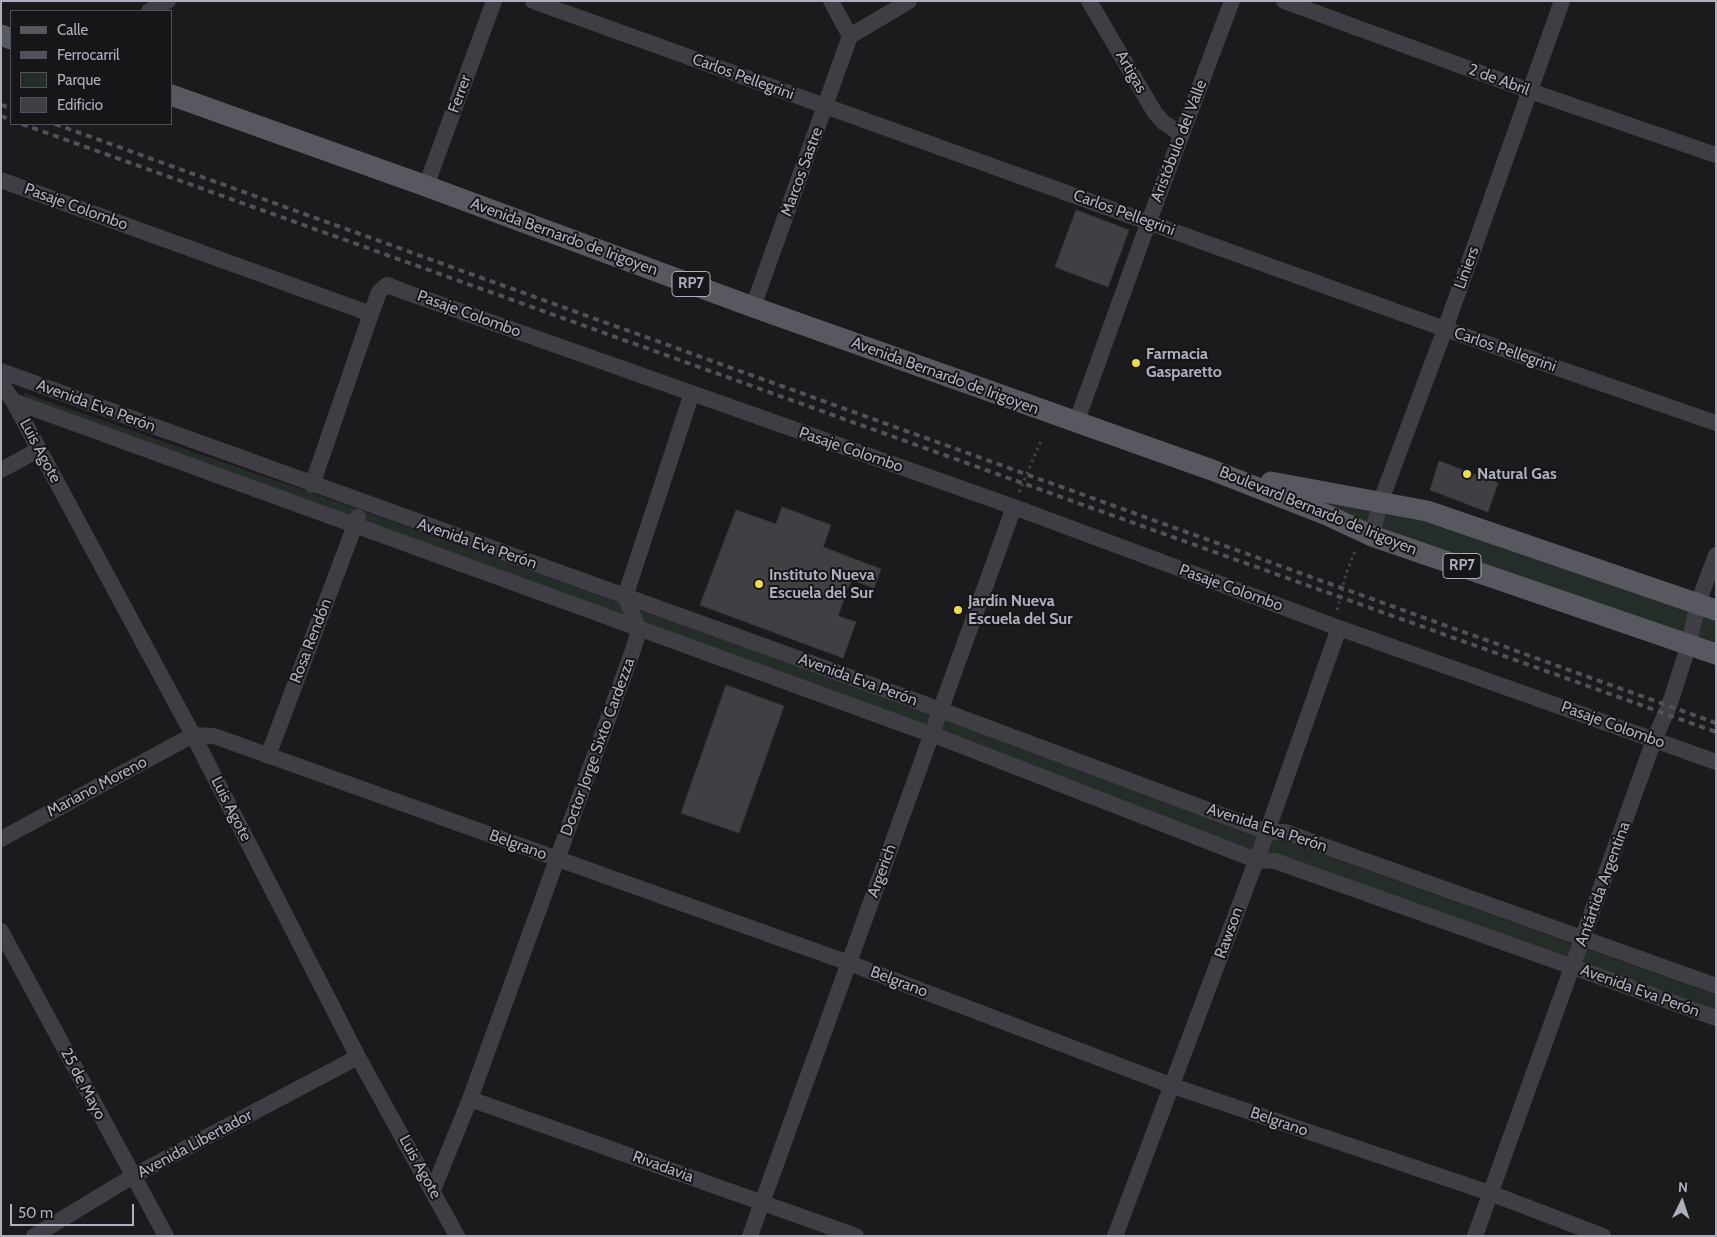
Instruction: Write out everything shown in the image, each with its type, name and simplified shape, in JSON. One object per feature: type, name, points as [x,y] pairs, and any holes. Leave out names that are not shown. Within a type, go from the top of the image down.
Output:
[{"type":"main road","name":"Avenida Bernardo de Irigoyen","points":[[172,95],[1076,423],[1212,470]]},
{"type":"main road","name":"Boulevard Bernardo de Irigoyen","points":[[1212,470],[1427,511],[1707,606]]},
{"type":"main road","name":"Boulevard Bernardo de Irigoyen","points":[[1212,470],[1327,514],[1372,536],[1716,654]]},
{"type":"street","points":[[152,10],[168,1]]},
{"type":"street","name":"Ferrer","points":[[426,186],[494,1]]},
{"type":"street","name":"Carlos Pellegrini","points":[[533,1],[825,107],[1149,221],[1445,330],[1716,423]]},
{"type":"street","points":[[831,1],[850,36],[908,1]]},
{"type":"street","name":"Artigas","points":[[1089,1],[1155,113],[1163,122],[1182,135]]},
{"type":"street","name":"Aristóbulo del Valle","points":[[1076,423],[1149,221],[1232,1]]},
{"type":"street","name":"2 de Abril","points":[[1284,1],[1530,91],[1716,155]]},
{"type":"street","name":"Liniers","points":[[1372,536],[1380,503],[1445,330],[1562,1]]},
{"type":"street","name":"Marcos Sastre","points":[[754,307],[850,36]]},
{"type":"street","name":"Pasaje Colombo","points":[[1,180],[371,314],[379,292],[387,285],[1014,508],[1339,628],[1716,762]]},
{"type":"street","points":[[312,485],[371,314]]},
{"type":"street","name":"Avenida Eva Perón","points":[[1,371],[312,485],[940,710],[1267,832],[1285,832],[1716,986]]},
{"type":"street","name":"Luis Agote","points":[[1,383],[13,401],[193,735],[358,1057],[457,1236]]},
{"type":"street","points":[[639,630],[625,597],[692,394]]},
{"type":"street","name":"Avenida Eva Perón","points":[[13,401],[639,630],[931,734],[1256,860],[1275,861],[1716,1018]]},
{"type":"street","points":[[1,470],[38,450]]},
{"type":"street","name":"Rosa Rendón","points":[[268,756],[363,503]]},
{"type":"street","name":"Argerich","points":[[750,1236],[1014,508]]},
{"type":"street","name":"Antártida Argentina","points":[[1475,1236],[1654,740],[1669,706],[1689,644],[1707,606],[1716,555]]},
{"type":"street","name":"Rawson","points":[[1115,1236],[1267,832],[1339,628]]},
{"type":"street","name":"Doctor Jorge Sixto Cardezza","points":[[433,1190],[470,1099],[639,630]]},
{"type":"street","name":"Belgrano","points":[[193,735],[214,736],[849,963],[1173,1086],[1490,1193],[1603,1236]]},
{"type":"street","name":"Mariano Moreno","points":[[1,839],[193,735]]},
{"type":"street","name":"25 de Mayo","points":[[1,931],[166,1236]]},
{"type":"street","name":"Avenida Libertador","points":[[34,1236],[133,1176],[358,1057]]},
{"type":"street","name":"Rivadavia","points":[[470,1099],[856,1236]]},
{"type":"path","points":[[1014,508],[1022,483],[1041,441]]},
{"type":"path","points":[[1339,628],[1337,606],[1354,549],[1372,536]]},
{"type":"green space","points":[[24,393],[338,502],[1716,995],[1716,1013],[1228,844],[24,402]]},
{"type":"green space","points":[[1284,485],[1380,503],[1716,610],[1716,654],[1372,536]]},
{"type":"building","points":[[1076,210],[1129,230],[1108,287],[1055,267]]},
{"type":"building","points":[[1439,461],[1498,483],[1488,512],[1430,490]]},
{"type":"building","points":[[782,507],[831,525],[823,547],[881,569],[874,588],[852,580],[847,590],[838,616],[856,622],[843,658],[700,605],[736,510],[776,524]]},
{"type":"building","points":[[726,685],[784,706],[739,833],[681,813]]},
{"type":"railway","points":[[1,105],[10,108]]},
{"type":"railway","points":[[1,116],[10,120]]},
{"type":"railway","points":[[25,125],[1716,732]]},
{"type":"railway","points":[[58,125],[1716,723]]},
{"type":"place","name":"Farmacia Gasparetto","points":[[1136,363]]},
{"type":"place","name":"Natural Gas","points":[[1467,474]]},
{"type":"place","name":"Instituto Nueva Escuela del Sur","points":[[759,584]]},
{"type":"place","name":"Jardín Nueva Escuela del Sur","points":[[958,610]]}]
